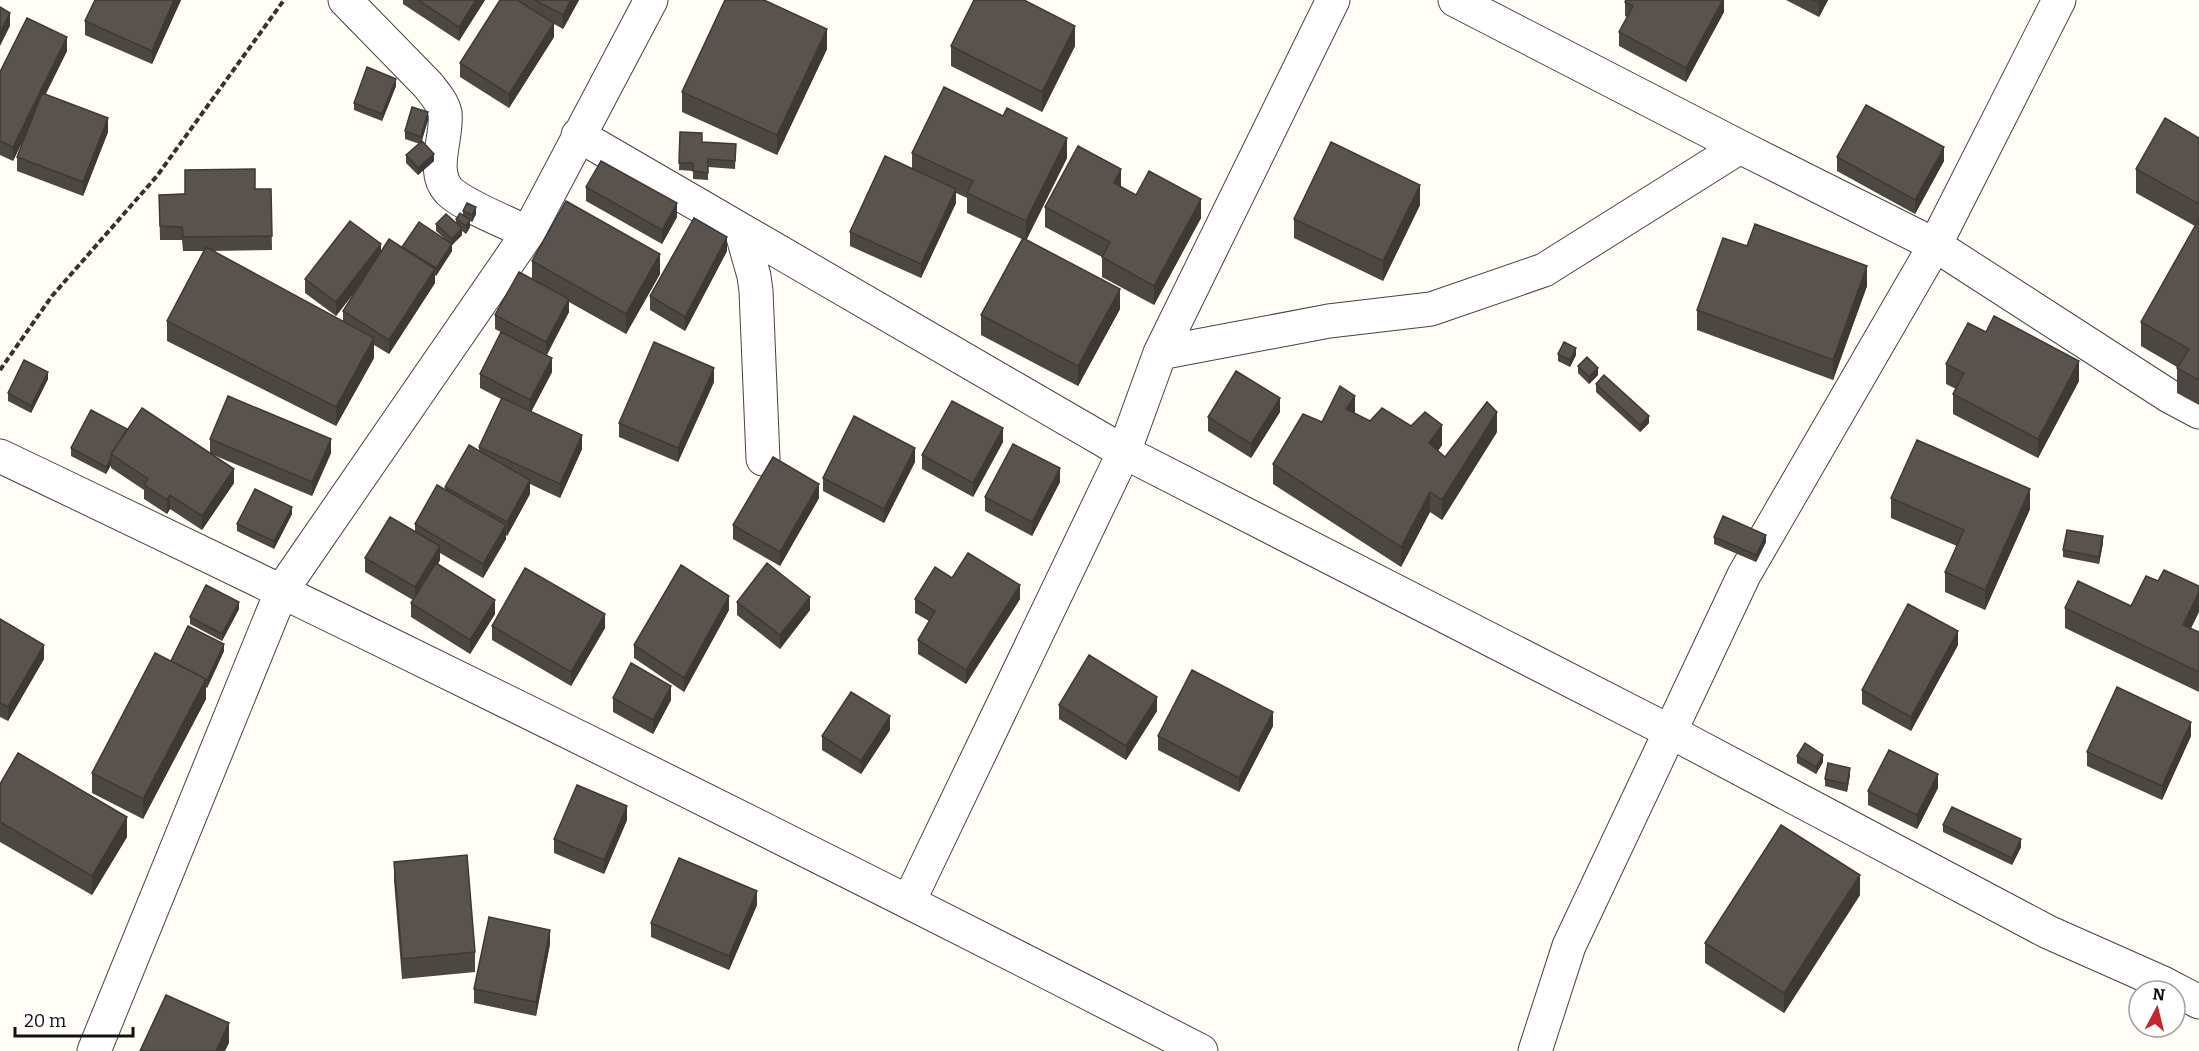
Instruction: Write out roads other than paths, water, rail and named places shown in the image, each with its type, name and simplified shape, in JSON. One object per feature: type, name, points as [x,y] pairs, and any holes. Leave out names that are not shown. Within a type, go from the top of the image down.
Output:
[{"type":"street","points":[[345,0],[439,99],[444,111],[445,126],[440,167],[442,182],[450,192],[471,205],[528,232]]},
{"type":"street","points":[[94,1051],[282,590],[528,232],[651,0]]},
{"type":"street","points":[[909,901],[1124,452],[1160,352],[1333,0]]},
{"type":"street","points":[[1455,0],[1935,245],[2169,396],[2199,412]]},
{"type":"street","points":[[1534,1051],[1569,946],[1744,575],[1935,245],[2059,0]]},
{"type":"street","points":[[578,135],[1124,452],[1669,731],[2048,932],[2163,983],[2199,1002]]},
{"type":"street","points":[[1160,352],[1329,321],[1431,309],[1544,270],[1740,147]]},
{"type":"street","points":[[741,230],[756,291],[762,459]]},
{"type":"street","points":[[0,456],[282,590],[909,901],[1201,1051]]}]
